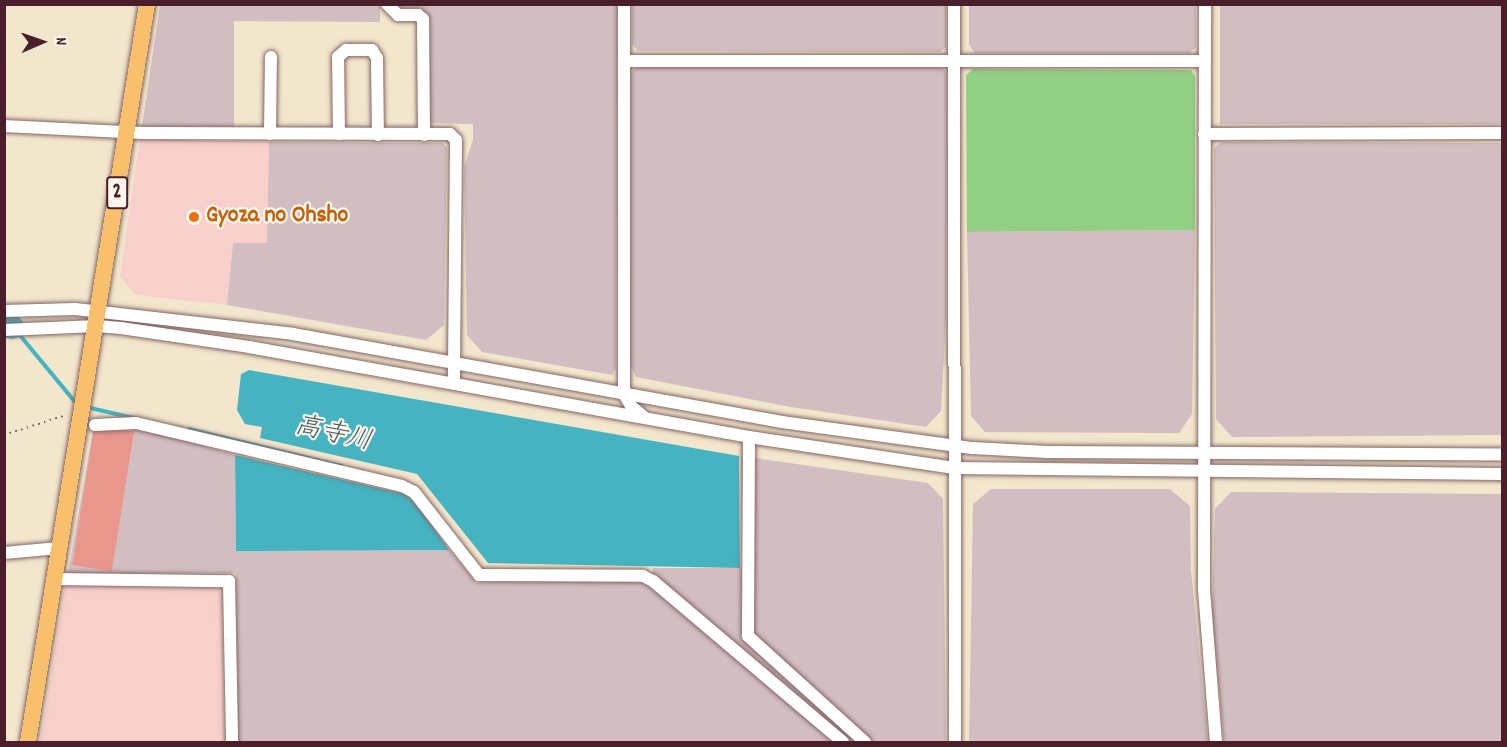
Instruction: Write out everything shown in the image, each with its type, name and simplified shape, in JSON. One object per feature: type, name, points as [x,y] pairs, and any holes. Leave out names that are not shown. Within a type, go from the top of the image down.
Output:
[{"type":"main road","name":"2","points":[[28,742],[59,548],[87,419],[89,382],[98,318],[147,4]]},
{"type":"street","points":[[387,4],[398,15],[418,15],[423,19],[424,135]]},
{"type":"street","points":[[624,4],[624,394],[631,406],[647,418]]},
{"type":"street","points":[[954,4],[954,742]]},
{"type":"street","points":[[1205,4],[1204,590],[1216,742]]},
{"type":"street","points":[[339,134],[338,57],[346,50],[372,50],[377,58],[378,135]]},
{"type":"street","points":[[270,134],[271,57]]},
{"type":"street","points":[[624,62],[954,59],[1204,62]]},
{"type":"street","points":[[4,126],[126,132],[450,134],[456,141],[454,383]]},
{"type":"street","points":[[1204,134],[1503,133]]},
{"type":"street","points":[[10,311],[293,334],[782,422],[953,446],[1047,452],[1503,453]]},
{"type":"street","points":[[5,330],[98,318],[749,437],[953,468],[1503,474]]},
{"type":"street","points":[[591,409],[603,408],[624,394]]},
{"type":"street","points":[[87,419],[136,423],[402,486],[414,492],[479,575],[642,576],[653,581],[843,742]]},
{"type":"street","points":[[749,437],[748,636],[865,742]]},
{"type":"street","points":[[4,553],[59,548]]},
{"type":"street","points":[[55,579],[229,581],[232,742]]},
{"type":"path","points":[[4,435],[69,414],[87,419]]},
{"type":"shaded area","points":[[160,5],[380,5],[380,22],[234,21],[234,127],[142,126]]},
{"type":"shaded area","points":[[398,5],[617,5],[616,368],[612,375],[482,352],[467,335],[464,167],[473,140],[473,124],[429,123],[430,19],[421,8],[402,8]]},
{"type":"shaded area","points":[[632,5],[946,5],[946,47],[940,52],[638,51],[632,44]]},
{"type":"shaded area","points":[[969,5],[1196,5],[1196,47],[1190,53],[975,53],[969,45]]},
{"type":"shaded area","points":[[1220,5],[1502,5],[1502,124],[1220,124]]},
{"type":"shaded area","points":[[640,66],[941,66],[947,73],[946,316],[941,411],[926,427],[791,407],[636,377],[630,365],[631,72]]},
{"type":"shaded area","points":[[140,139],[269,142],[267,244],[233,243],[227,305],[136,295],[120,277]]},
{"type":"shaded area","points":[[269,142],[443,143],[447,148],[444,325],[426,340],[227,305],[233,243],[267,243]]},
{"type":"shaded area","points":[[1221,142],[1502,143],[1502,435],[1232,437],[1216,419],[1214,148]]},
{"type":"shaded area","points":[[1195,230],[1192,414],[1179,433],[985,432],[971,416],[967,232]]},
{"type":"shaded area","points":[[144,429],[235,455],[236,551],[449,550],[476,583],[652,576],[653,568],[742,568],[741,456],[928,483],[943,499],[946,742],[237,742],[236,573],[68,574],[93,430]]},
{"type":"shaded area","points":[[991,489],[1170,489],[1190,506],[1191,570],[1208,742],[969,742],[973,504]]},
{"type":"shaded area","points":[[1231,492],[1502,494],[1502,742],[1224,742],[1212,613],[1215,509]]},
{"type":"shaded area","points":[[210,581],[223,596],[224,742],[40,742],[65,584]]},
{"type":"green space","points":[[973,69],[1191,70],[1195,76],[1195,230],[967,232],[966,75]]},
{"type":"water","points":[[249,370],[739,456],[740,568],[488,563],[417,474],[260,438],[262,427],[245,424],[237,410],[241,374]]},
{"type":"water","points":[[235,455],[404,494],[416,503],[449,550],[236,551]]},
{"type":"building","points":[[94,425],[134,431],[112,571],[72,565]]},
{"type":"waterway","name":"高寺川","points":[[4,318],[12,327]]},
{"type":"waterway","name":"高寺川","points":[[18,333],[76,403]]},
{"type":"waterway","name":"高寺川","points":[[86,407],[134,418]]},
{"type":"waterway","name":"高寺川","points":[[189,429],[342,466]]},
{"type":"place","name":"Gyoza no Ohsho","points":[[194,217]]}]
